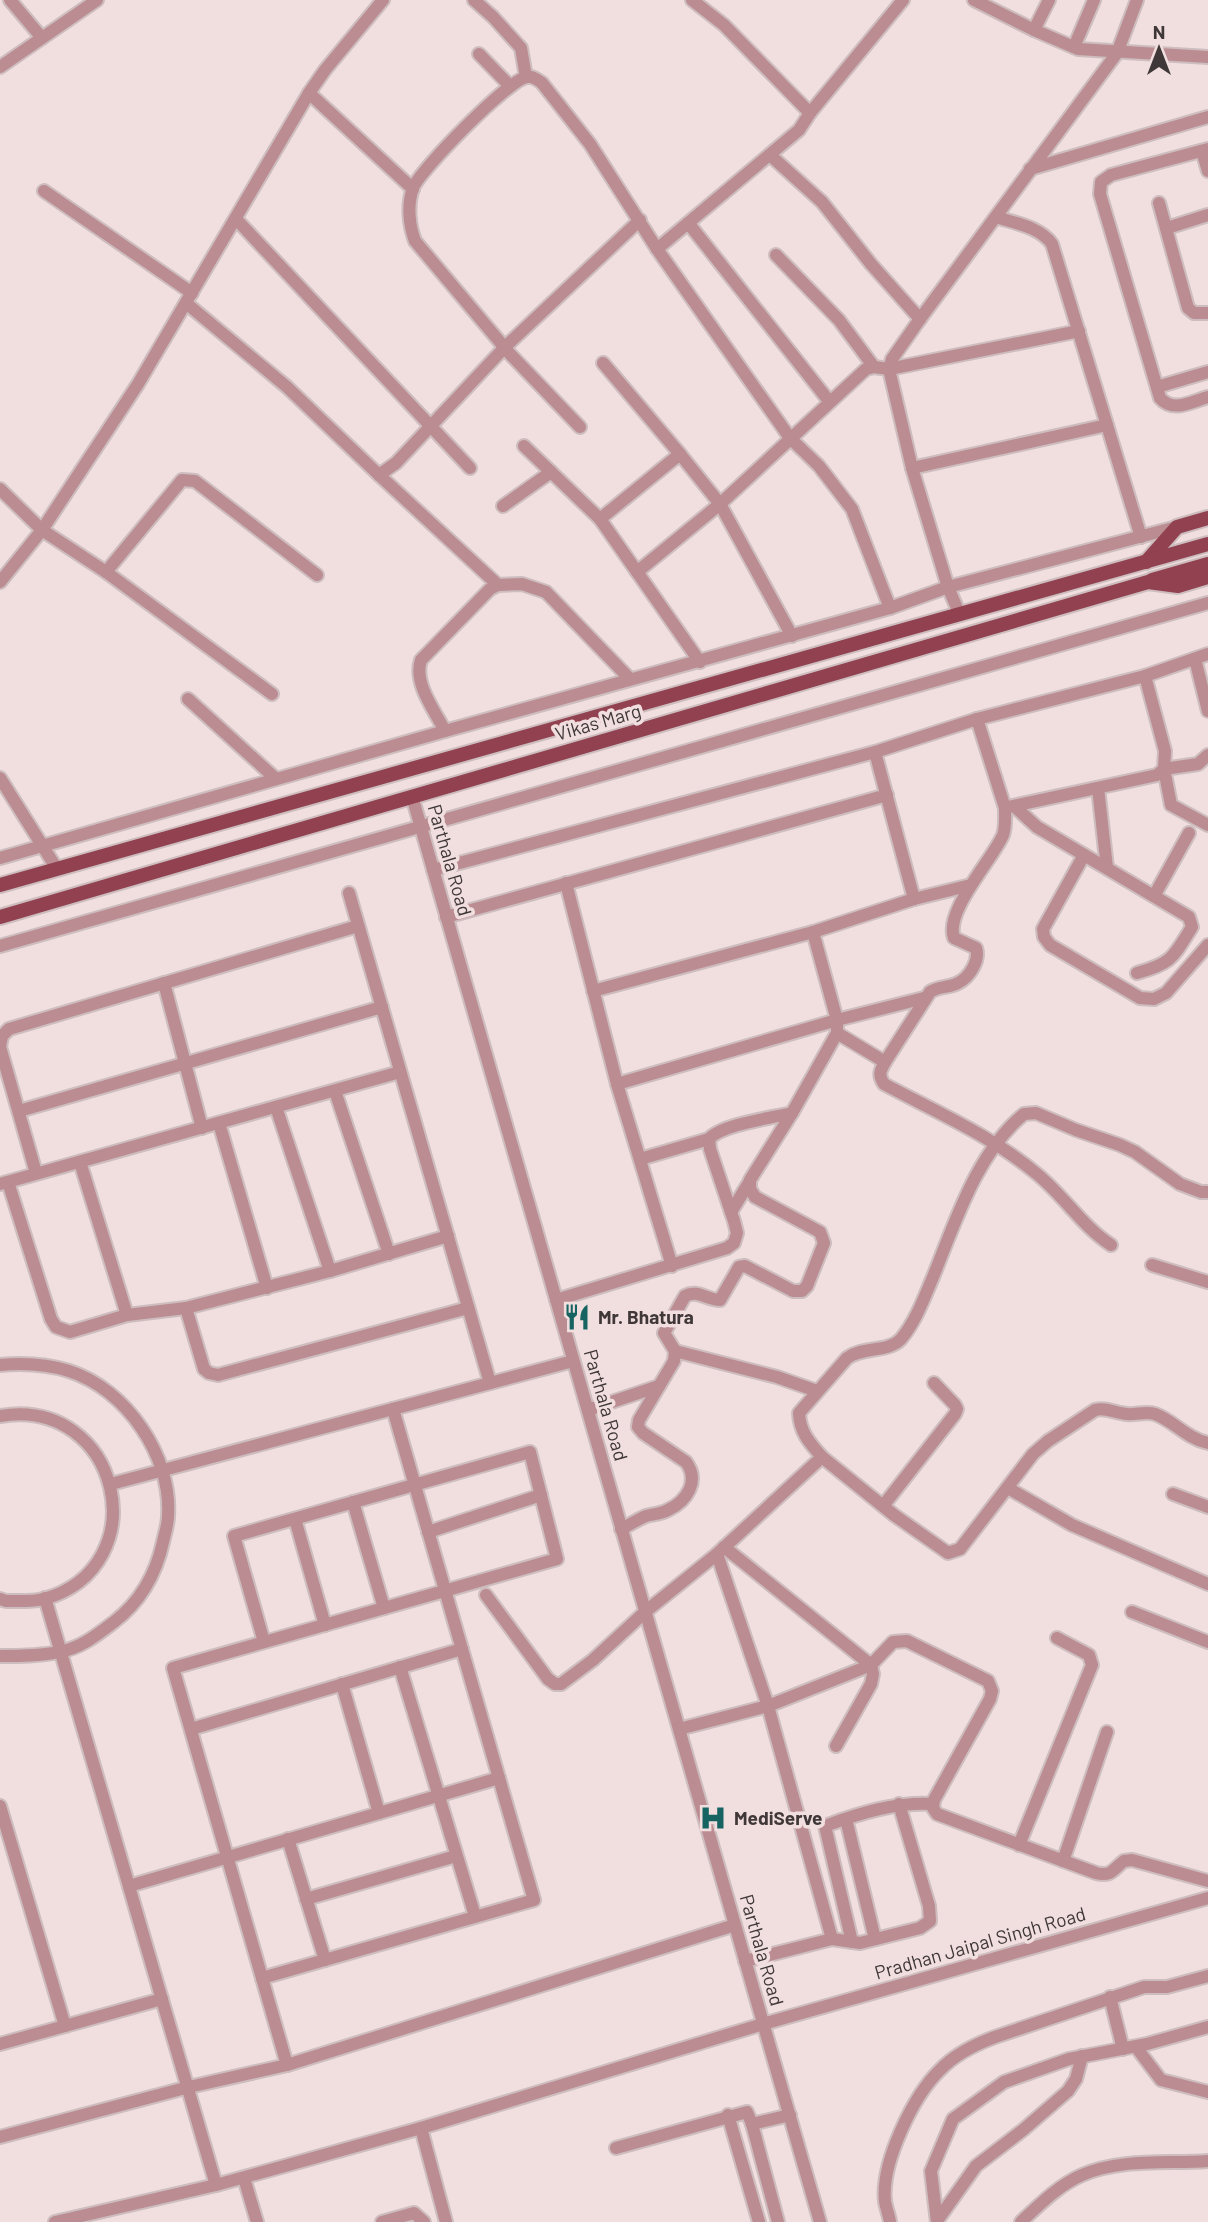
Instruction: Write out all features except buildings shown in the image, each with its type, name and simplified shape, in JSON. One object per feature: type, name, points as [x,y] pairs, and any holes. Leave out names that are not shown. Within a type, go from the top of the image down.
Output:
[{"type":"main road","points":[[1146,563],[1177,527],[1208,518]]},
{"type":"main road","name":"Vikas Marg","points":[[0,885],[1208,544]]},
{"type":"main road","points":[[1149,582],[1208,564]]},
{"type":"main road","name":"Vikas Marg","points":[[0,917],[1149,582],[1178,586],[1208,578]]},
{"type":"street","points":[[10,0],[42,38]]},
{"type":"street","points":[[0,66],[97,0]]},
{"type":"street","points":[[0,582],[43,530],[138,384],[309,93],[383,0]]},
{"type":"street","points":[[474,0],[521,48],[526,77]]},
{"type":"street","points":[[692,0],[724,25],[810,113]]},
{"type":"street","points":[[657,249],[799,130],[903,0]]},
{"type":"street","points":[[974,0],[1074,47],[1117,52],[1207,54]]},
{"type":"street","points":[[1034,30],[1049,0]]},
{"type":"street","points":[[1074,47],[1094,0]]},
{"type":"street","points":[[960,615],[948,587],[912,468],[889,369],[892,359],[919,319],[1117,52],[1137,0]]},
{"type":"street","points":[[479,54],[510,86]]},
{"type":"street","points":[[580,427],[505,347],[415,241],[410,220],[413,189],[420,175],[510,86],[526,77],[542,83],[590,144],[657,249],[790,438],[819,466],[852,509],[890,608]]},
{"type":"street","points":[[309,93],[413,189]]},
{"type":"street","points":[[1030,169],[1208,117]]},
{"type":"street","points":[[1208,171],[1205,150],[1111,175],[1101,182],[1100,194],[1160,398],[1167,405],[1174,407],[1208,397]]},
{"type":"street","points":[[770,155],[822,202],[919,319]]},
{"type":"street","points":[[44,191],[189,298],[498,585]]},
{"type":"street","points":[[1160,203],[1188,308],[1194,313],[1208,313]]},
{"type":"street","points":[[1167,228],[1208,215]]},
{"type":"street","points":[[996,217],[1047,236],[1052,244],[1141,537]]},
{"type":"street","points":[[236,219],[470,468]]},
{"type":"street","points":[[379,475],[396,463],[505,347],[640,220]]},
{"type":"street","points":[[689,224],[829,401]]},
{"type":"street","points":[[776,255],[839,320],[874,367]]},
{"type":"street","points":[[637,572],[720,504],[866,369],[889,369],[1079,331]]},
{"type":"street","points":[[603,363],[720,504],[792,636]]},
{"type":"street","points":[[1157,387],[1208,372]]},
{"type":"street","points":[[912,468],[1107,425]]},
{"type":"street","points":[[524,446],[600,519],[700,662]]},
{"type":"street","points":[[600,519],[680,454]]},
{"type":"street","points":[[503,506],[551,472]]},
{"type":"street","points":[[106,572],[182,480],[194,481],[317,575]]},
{"type":"street","points":[[0,489],[43,530],[106,572],[272,694]]},
{"type":"street","points":[[0,858],[275,778],[890,608],[948,587],[1177,527]]},
{"type":"street","points":[[445,731],[420,680],[418,669],[421,660],[480,598],[498,585],[522,584],[546,593],[630,679]]},
{"type":"street","points":[[0,946],[1208,603]]},
{"type":"street","points":[[433,870],[875,752],[977,719],[1145,676],[1202,656],[1208,711]]},
{"type":"street","points":[[1145,676],[1166,751],[1164,769],[1171,805],[1208,824]]},
{"type":"street","points":[[188,699],[275,778]]},
{"type":"street","points":[[977,719],[1009,807],[1003,835],[971,885],[952,929],[954,937],[958,941],[971,944],[978,955],[966,977],[958,984],[936,988],[924,998],[880,1071],[880,1078],[884,1084],[997,1144],[1049,1184],[1092,1231],[1111,1245]]},
{"type":"street","points":[[875,752],[914,899]]},
{"type":"street","points":[[1009,807],[1157,775],[1164,769],[1198,764],[1208,755]]},
{"type":"street","points":[[0,778],[57,869]]},
{"type":"street","points":[[1098,788],[1107,868]]},
{"type":"street","name":"Parthala Road","points":[[412,796],[820,2222]]},
{"type":"street","points":[[446,917],[887,796]]},
{"type":"street","points":[[1009,807],[1037,827],[1189,917],[1192,927],[1173,958],[1158,967],[1138,973]]},
{"type":"street","points":[[1154,896],[1189,833]]},
{"type":"street","points":[[1084,855],[1043,929],[1044,937],[1050,945],[1140,998],[1147,999],[1166,993],[1208,945]]},
{"type":"street","points":[[566,883],[617,1084],[672,1266]]},
{"type":"street","points":[[593,991],[813,932],[914,899],[971,885]]},
{"type":"street","points":[[349,893],[490,1383]]},
{"type":"street","points":[[36,1173],[1,1047],[2,1036],[9,1029],[358,926]]},
{"type":"street","points":[[731,1212],[838,1034],[837,1020],[813,932]]},
{"type":"street","points":[[164,983],[202,1128]]},
{"type":"street","points":[[617,1084],[837,1020],[924,998]]},
{"type":"street","points":[[19,1111],[382,1007]]},
{"type":"street","points":[[838,1034],[885,1062]]},
{"type":"street","points":[[400,1072],[4,1183],[51,1319],[56,1327],[70,1332],[127,1315],[186,1308],[267,1288],[448,1236]]},
{"type":"street","points":[[335,1091],[388,1254]]},
{"type":"street","points":[[276,1107],[330,1271]]},
{"type":"street","points":[[640,1158],[709,1139],[715,1133],[728,1129],[792,1113]]},
{"type":"street","points":[[1208,1192],[1180,1184],[1135,1152],[1036,1114],[1024,1114],[997,1144],[961,1206],[919,1311],[902,1338],[895,1344],[856,1351],[799,1413],[804,1437],[822,1457],[948,1553],[955,1552],[981,1524],[1040,1447],[1063,1430],[1101,1409],[1128,1415],[1157,1415],[1187,1436],[1208,1443]]},
{"type":"street","points":[[219,1123],[267,1288]]},
{"type":"street","points":[[556,1300],[672,1266],[733,1244],[737,1233],[709,1139]]},
{"type":"street","points":[[80,1162],[127,1315]]},
{"type":"street","points":[[740,1267],[745,1266],[793,1291],[802,1291],[807,1286],[824,1243],[820,1232],[755,1197],[750,1189],[750,1180]]},
{"type":"street","points":[[733,1244],[740,1267],[720,1300],[697,1293],[685,1296],[664,1333],[676,1351],[777,1377],[817,1391]]},
{"type":"street","points":[[1152,1265],[1208,1282]]},
{"type":"street","points":[[186,1308],[204,1369],[218,1375],[468,1308]]},
{"type":"street","points":[[621,1529],[645,1517],[667,1511],[689,1493],[693,1480],[691,1469],[686,1462],[638,1427],[639,1420],[674,1361],[676,1351]]},
{"type":"street","points":[[111,1484],[573,1361]]},
{"type":"street","points":[[0,1366],[24,1362],[70,1371],[111,1394],[143,1427],[163,1470],[168,1515],[158,1565],[131,1609],[91,1641],[61,1652],[0,1656]]},
{"type":"street","points":[[883,1506],[955,1415],[955,1405],[934,1383]]},
{"type":"street","points":[[588,1410],[659,1386]]},
{"type":"street","points":[[262,1978],[534,1900],[393,1409]]},
{"type":"street","points":[[0,1416],[16,1413],[44,1417],[68,1427],[89,1444],[103,1464],[111,1484],[114,1511],[109,1538],[99,1559],[85,1575],[65,1590],[45,1598],[6,1601],[0,1599]]},
{"type":"street","points":[[264,1642],[234,1536],[530,1452],[557,1559],[173,1668],[287,2065]]},
{"type":"street","points":[[486,1595],[548,1679],[555,1684],[561,1684],[627,1632],[645,1612],[721,1551],[822,1457]]},
{"type":"street","points":[[1008,1488],[1072,1525],[1208,1584]]},
{"type":"street","points":[[1173,1494],[1208,1507]]},
{"type":"street","points":[[428,1532],[541,1495]]},
{"type":"street","points":[[354,1502],[384,1608]]},
{"type":"street","points":[[295,1519],[325,1625]]},
{"type":"street","points":[[721,1551],[871,1665],[871,1684],[836,1746]]},
{"type":"street","points":[[721,1551],[768,1706],[832,1939]]},
{"type":"street","points":[[45,1598],[216,2185]]},
{"type":"street","points":[[1132,1612],[1208,1642]]},
{"type":"street","points":[[1019,1845],[1092,1665],[1089,1656],[1057,1638]]},
{"type":"street","points":[[679,1729],[768,1706],[871,1665],[893,1642],[907,1641],[988,1681],[991,1686],[990,1699],[938,1790],[933,1804],[937,1814],[1105,1875],[1114,1873],[1124,1861],[1132,1860],[1208,1881]]},
{"type":"street","points":[[191,1729],[462,1649]]},
{"type":"street","points":[[400,1667],[475,1916]]},
{"type":"street","points":[[342,1684],[379,1813]]},
{"type":"street","points":[[1063,1861],[1107,1732]]},
{"type":"street","points":[[129,1886],[499,1778]]},
{"type":"street","points":[[852,1942],[825,1826],[900,1804],[933,1804]]},
{"type":"street","points":[[745,1961],[832,1939],[852,1942],[875,1939],[920,1928],[930,1921],[931,1915],[900,1804]]},
{"type":"street","points":[[0,1806],[65,2026]]},
{"type":"street","points":[[846,1819],[875,1939]]},
{"type":"street","points":[[288,1839],[325,1960]]},
{"type":"street","points":[[306,1899],[456,1856]]},
{"type":"street","name":"Pradhan Jaipal Singh Road","points":[[55,2222],[216,2185],[421,2128],[763,2024],[1208,1898]]},
{"type":"street","points":[[0,2137],[188,2087],[287,2065],[735,1925]]},
{"type":"street","points":[[890,2222],[885,2200],[892,2148],[912,2108],[940,2069],[976,2044],[1110,1997],[1144,1987],[1167,1987],[1208,1976]]},
{"type":"street","points":[[1110,1997],[1130,2048],[1161,2080],[1208,2092]]},
{"type":"street","points":[[0,2045],[162,1999]]},
{"type":"street","points":[[937,2222],[930,2171],[953,2119],[1004,2082],[1069,2059],[1130,2048],[1208,2027]]},
{"type":"street","points":[[937,2222],[976,2166],[1068,2091],[1076,2079],[1082,2056]]},
{"type":"street","points":[[616,2148],[728,2115],[747,2112],[778,2222]]},
{"type":"street","points":[[728,2115],[759,2222]]},
{"type":"street","points":[[752,2124],[790,2115]]},
{"type":"street","points":[[421,2128],[446,2222]]},
{"type":"street","points":[[1021,2222],[1044,2200],[1081,2175],[1115,2165],[1208,2161]]},
{"type":"street","points":[[243,2178],[257,2222]]},
{"type":"street","points":[[382,2222],[414,2213],[424,2222]]},
{"type":"place","name":"Mr. Bhatura","points":[[577,1317]]},
{"type":"place","name":"MediServe","points":[[713,1818]]}]
